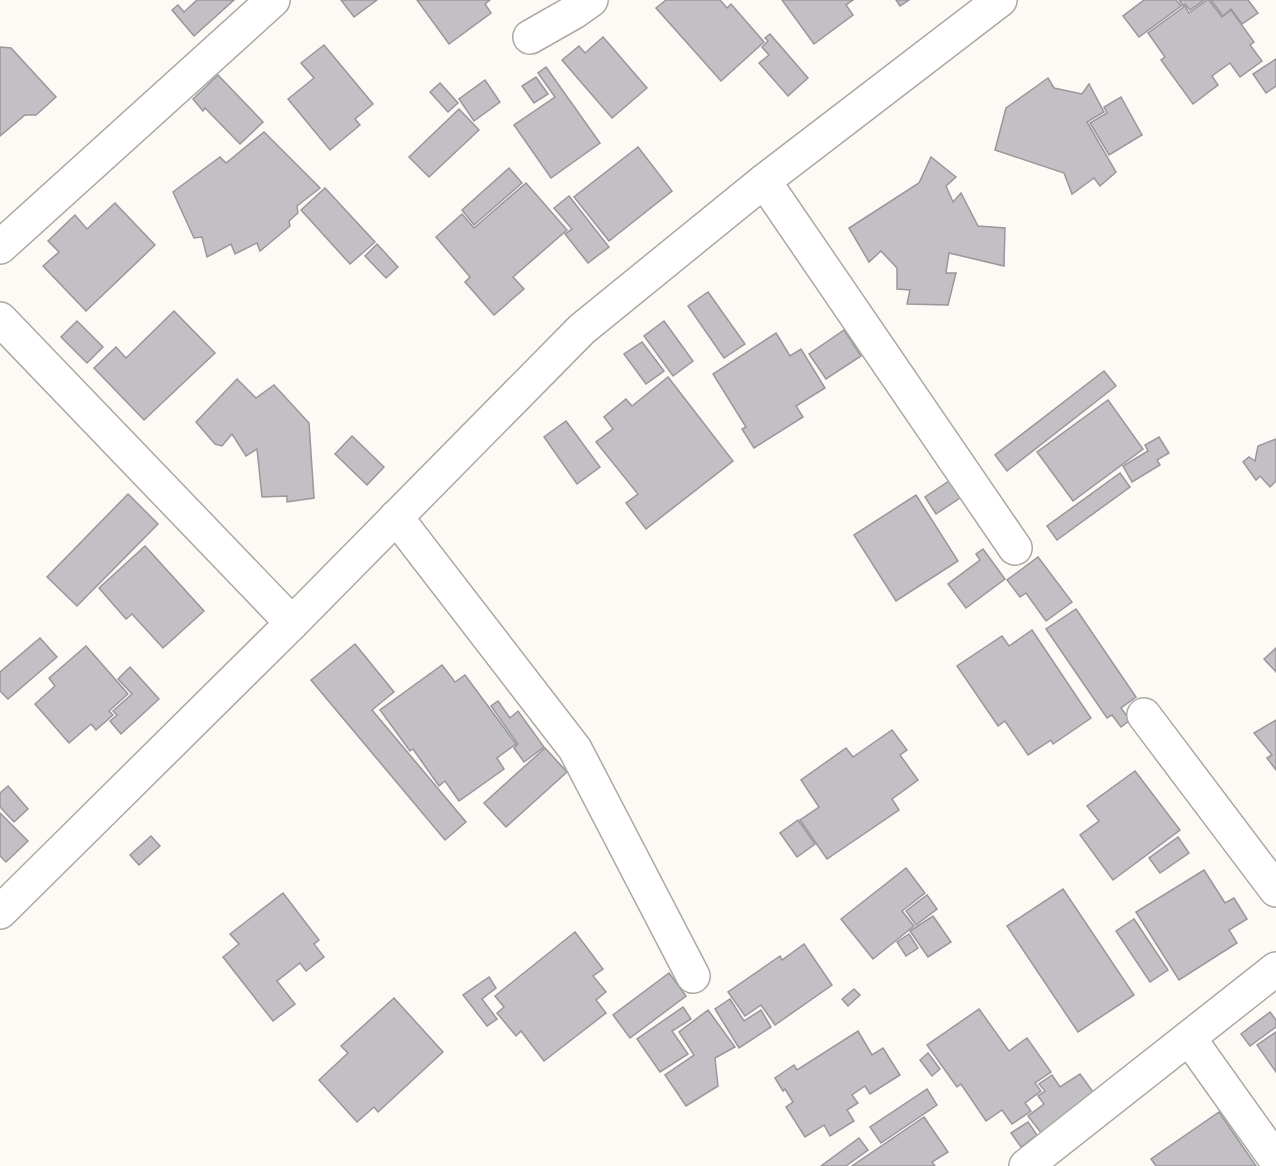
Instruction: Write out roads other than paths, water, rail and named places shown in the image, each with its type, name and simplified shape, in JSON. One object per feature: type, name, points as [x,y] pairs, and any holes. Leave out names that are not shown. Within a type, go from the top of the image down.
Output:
[{"type":"street","points":[[0,247],[273,0]]},
{"type":"street","points":[[530,37],[591,0]]},
{"type":"street","points":[[0,912],[292,623],[582,329],[764,180],[1000,0]]},
{"type":"street","points":[[764,180],[1015,548]]},
{"type":"street","points":[[0,318],[292,623]]},
{"type":"street","points":[[396,517],[575,749],[693,976]]},
{"type":"street","points":[[1144,715],[1276,890]]},
{"type":"street","points":[[1026,1166],[1276,969]]},
{"type":"street","points":[[1189,1038],[1276,1160]]}]
